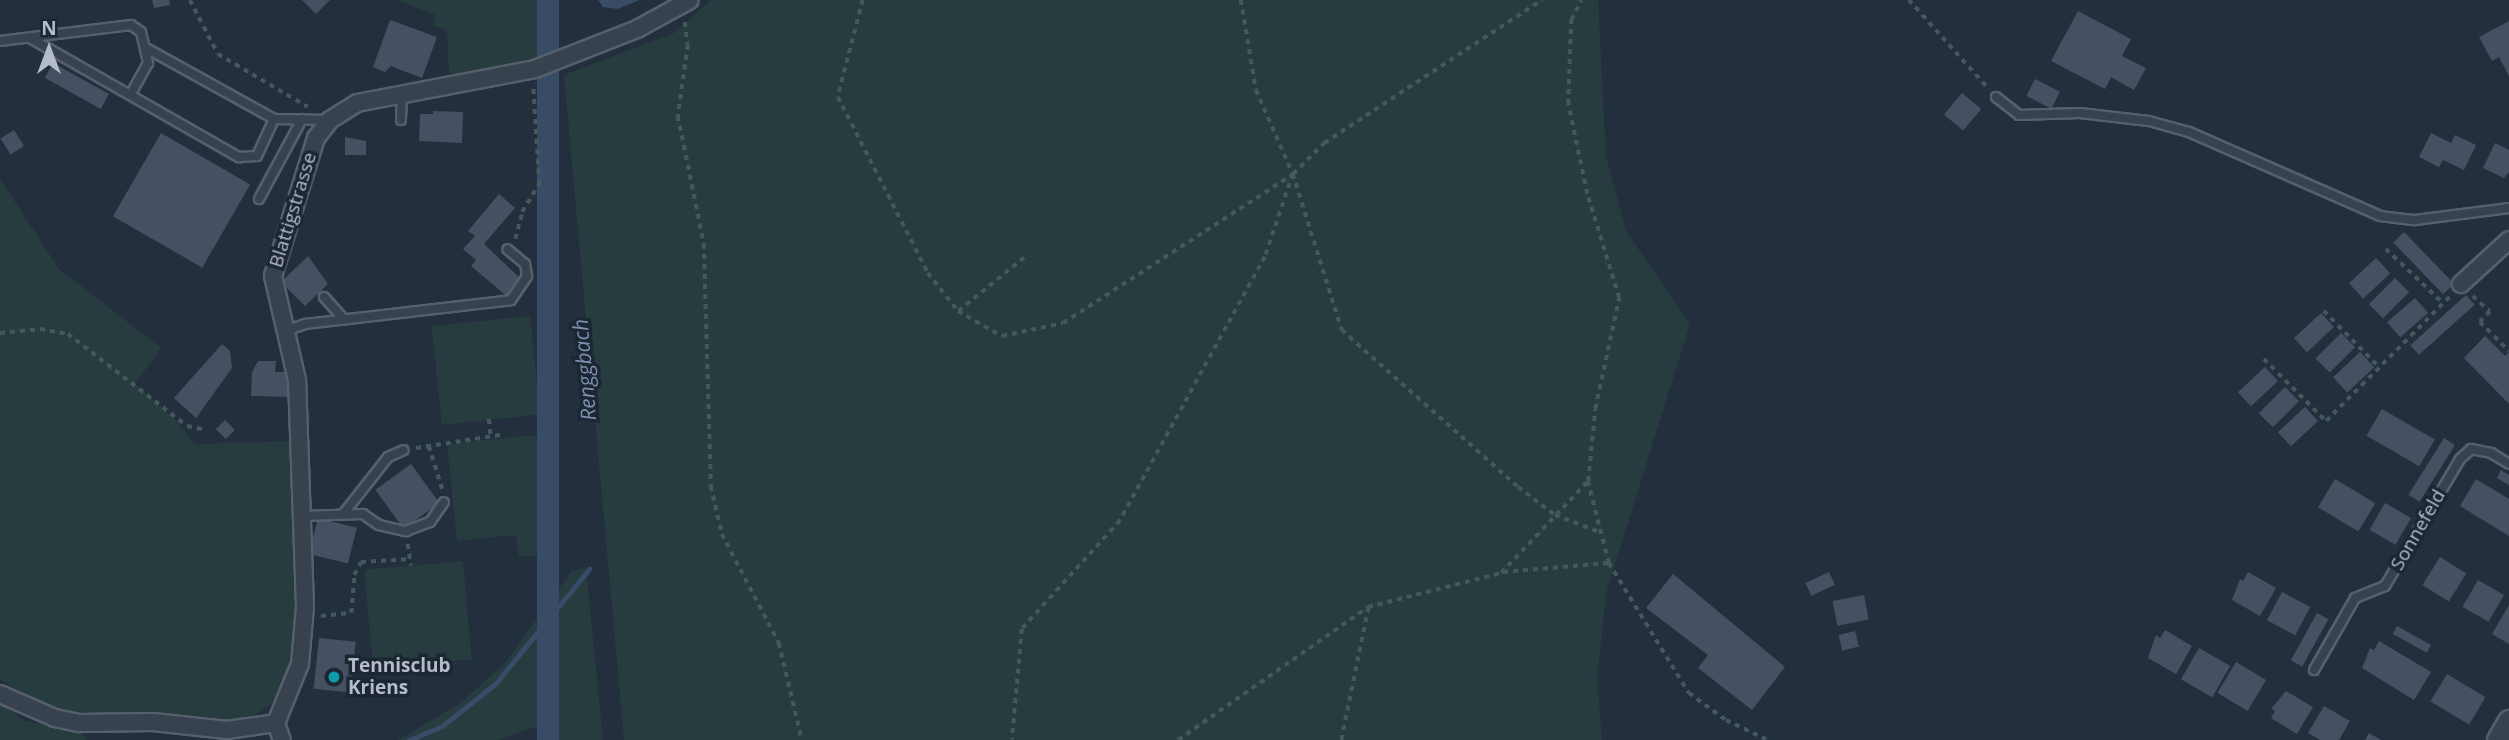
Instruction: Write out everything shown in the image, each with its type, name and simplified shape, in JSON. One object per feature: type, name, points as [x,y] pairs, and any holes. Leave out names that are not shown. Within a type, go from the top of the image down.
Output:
[{"type":"street","name":"Blattigstrasse","points":[[276,723],[300,664],[305,616],[297,380],[288,330],[274,288],[275,268],[306,161],[330,120],[357,103],[402,93],[534,75],[686,3]]},
{"type":"street","points":[[2461,284],[2509,240]]},
{"type":"street","points":[[0,694],[55,718],[79,723],[153,722],[227,730],[276,723],[282,740]]},
{"type":"street","points":[[2498,740],[2509,722]]},
{"type":"lane","points":[[0,41],[123,24],[136,27],[146,48],[148,63],[131,94]]},
{"type":"lane","points":[[30,38],[239,157],[257,156],[274,119]]},
{"type":"lane","points":[[146,48],[274,119],[330,120]]},
{"type":"lane","points":[[401,120],[402,93]]},
{"type":"lane","points":[[1996,97],[2019,115],[2080,113],[2149,121],[2189,132],[2380,216],[2415,220],[2509,208]]},
{"type":"lane","points":[[259,199],[302,119]]},
{"type":"lane","points":[[288,330],[344,319],[511,300],[527,276],[526,264],[507,248]]},
{"type":"lane","points":[[324,297],[344,319]]},
{"type":"lane","name":"Sonnefeld","points":[[2314,670],[2355,598],[2385,586],[2460,459],[2471,449],[2491,453],[2509,464]]},
{"type":"lane","points":[[344,513],[388,457],[404,450]]},
{"type":"lane","points":[[302,516],[363,514],[379,525],[405,531],[430,522],[444,502]]},
{"type":"path","points":[[190,0],[218,54],[330,120]]},
{"type":"path","points":[[863,0],[838,97],[928,273],[958,312],[1002,336],[1063,323],[1293,174],[1324,143],[1542,0]]},
{"type":"path","points":[[1241,0],[1256,90],[1293,174],[1342,330],[1555,515],[1599,532]]},
{"type":"path","points":[[1581,0],[1571,20],[1568,104],[1587,194],[1619,298],[1595,409],[1588,481],[1599,532],[1609,563],[1696,701],[1768,740]]},
{"type":"path","points":[[1909,0],[1996,97]]},
{"type":"path","points":[[686,3],[688,45],[678,116],[704,244],[711,486],[722,534],[779,643],[802,740]]},
{"type":"path","points":[[507,248],[517,237],[522,212],[539,184],[534,75]]},
{"type":"path","points":[[1012,740],[1022,629],[1120,521],[1265,257],[1293,174]]},
{"type":"path","points":[[2386,249],[2443,303]]},
{"type":"path","points":[[958,312],[1026,256]]},
{"type":"path","points":[[2264,359],[2326,421],[2461,284],[2490,312],[2480,322],[2509,351]]},
{"type":"path","points":[[2324,311],[2379,367]]},
{"type":"path","points":[[0,333],[40,329],[68,334],[187,426],[206,429]]},
{"type":"path","points":[[489,419],[490,438]]},
{"type":"path","points":[[404,450],[500,435]]},
{"type":"path","points":[[429,446],[444,502]]},
{"type":"path","points":[[1501,573],[1588,481]]},
{"type":"path","points":[[405,531],[411,566]]},
{"type":"path","points":[[305,616],[348,617],[353,606],[354,575],[361,562],[410,559]]},
{"type":"path","points":[[1178,740],[1368,607],[1501,573],[1609,563]]},
{"type":"path","points":[[1341,740],[1368,607]]},
{"type":"green space","points":[[397,0],[537,0],[540,56],[487,73],[449,74],[447,30],[433,25],[436,15]]},
{"type":"green space","points":[[711,0],[1598,0],[1606,156],[1626,231],[1690,324],[1607,590],[1597,677],[1602,740],[624,740],[564,75],[674,33]]},
{"type":"green space","points":[[0,179],[59,269],[161,348],[135,384],[174,418],[195,444],[294,441],[295,637],[284,686],[272,703],[253,716],[238,721],[71,712],[31,698],[0,679]]},
{"type":"green space","points":[[530,316],[540,414],[442,425],[432,326]]},
{"type":"green space","points":[[546,434],[558,553],[519,557],[516,535],[457,541],[447,444]]},
{"type":"green space","points":[[463,561],[472,660],[373,668],[364,570]]},
{"type":"green space","points":[[586,568],[603,740],[558,740],[548,730],[536,727],[498,740],[398,740],[458,705],[503,665],[572,571]]},
{"type":"green space","points":[[0,703],[25,721],[80,730],[86,740],[0,740]]},
{"type":"water","points":[[537,0],[559,0],[559,740],[537,740]]},
{"type":"water","points":[[598,0],[640,0],[617,9],[603,7]]},
{"type":"building","points":[[152,0],[169,0],[170,5],[154,8]]},
{"type":"building","points":[[302,0],[330,0],[316,14]]},
{"type":"building","points":[[2078,11],[2131,39],[2122,56],[2146,68],[2134,90],[2111,77],[2105,89],[2051,61]]},
{"type":"building","points":[[390,20],[437,37],[422,78],[391,66],[385,72],[373,67]]},
{"type":"building","points":[[2509,21],[2509,76],[2499,57],[2492,61],[2479,37]]},
{"type":"building","points":[[53,63],[109,94],[101,109],[45,78]]},
{"type":"building","points":[[2035,79],[2060,92],[2051,109],[2026,96]]},
{"type":"building","points":[[1962,93],[1981,109],[1963,131],[1944,114]]},
{"type":"building","points":[[433,111],[463,112],[462,143],[419,141],[420,114],[433,114]]},
{"type":"building","points":[[14,130],[24,146],[10,155],[0,138]]},
{"type":"building","points":[[161,133],[250,184],[202,268],[113,216]]},
{"type":"building","points":[[2431,133],[2451,143],[2455,135],[2476,145],[2464,170],[2443,160],[2439,167],[2419,157]]},
{"type":"building","points":[[345,137],[366,141],[366,155],[345,155]]},
{"type":"building","points":[[2495,143],[2509,150],[2509,172],[2504,178],[2483,168]]},
{"type":"building","points":[[499,194],[515,208],[484,244],[523,281],[509,298],[471,266],[476,260],[463,249],[475,236],[468,231]]},
{"type":"building","points":[[2404,232],[2454,284],[2443,294],[2393,242]]},
{"type":"building","points":[[308,256],[328,284],[305,306],[281,282]]},
{"type":"building","points":[[2376,258],[2390,273],[2363,299],[2349,283]]},
{"type":"building","points":[[2395,278],[2409,292],[2383,318],[2369,304]]},
{"type":"building","points":[[2466,295],[2475,305],[2419,355],[2410,345]]},
{"type":"building","points":[[2415,298],[2428,313],[2400,337],[2387,322]]},
{"type":"building","points":[[2321,313],[2334,327],[2307,352],[2294,338]]},
{"type":"building","points":[[2341,333],[2355,347],[2330,373],[2316,358]]},
{"type":"building","points":[[2485,336],[2505,356],[2509,352],[2509,404],[2464,358]]},
{"type":"building","points":[[222,344],[230,351],[232,368],[196,418],[174,398]]},
{"type":"building","points":[[2360,352],[2374,367],[2347,393],[2333,377]]},
{"type":"building","points":[[258,361],[276,361],[275,372],[289,372],[288,397],[251,396],[252,372]]},
{"type":"building","points":[[2265,367],[2278,381],[2251,406],[2238,392]]},
{"type":"building","points":[[2285,387],[2299,401],[2273,427],[2259,413]]},
{"type":"building","points":[[2305,407],[2318,421],[2291,446],[2278,432]]},
{"type":"building","points":[[2382,409],[2435,440],[2419,466],[2366,436]]},
{"type":"building","points":[[225,420],[235,430],[226,439],[216,429]]},
{"type":"building","points":[[2444,438],[2455,445],[2420,502],[2408,495]]},
{"type":"building","points":[[411,464],[439,503],[404,529],[375,490]]},
{"type":"building","points":[[2501,470],[2509,475],[2509,485],[2497,478]]},
{"type":"building","points":[[2335,479],[2375,503],[2358,531],[2318,507]]},
{"type":"building","points":[[2476,479],[2509,499],[2509,536],[2460,506]]},
{"type":"building","points":[[2385,503],[2411,518],[2395,545],[2370,530]]},
{"type":"building","points":[[318,518],[357,528],[348,564],[309,554]]},
{"type":"building","points":[[2440,557],[2466,573],[2449,601],[2423,585]]},
{"type":"building","points":[[1829,572],[1835,585],[1811,596],[1805,583]]},
{"type":"building","points":[[2248,572],[2276,588],[2260,616],[2232,600],[2240,579],[2243,581]]},
{"type":"building","points":[[1673,574],[1785,667],[1752,710],[1698,668],[1708,655],[1646,608]]},
{"type":"building","points":[[2478,580],[2504,595],[2488,622],[2462,607]]},
{"type":"building","points":[[2282,592],[2310,607],[2295,635],[2267,620]]},
{"type":"building","points":[[1864,595],[1869,620],[1837,626],[1833,601]]},
{"type":"building","points":[[2509,605],[2509,644],[2492,634]]},
{"type":"building","points":[[2317,613],[2328,619],[2302,667],[2291,660]]},
{"type":"building","points":[[2397,626],[2431,645],[2427,653],[2393,634]]},
{"type":"building","points":[[2165,630],[2192,646],[2176,674],[2148,658],[2156,635],[2160,638]]},
{"type":"building","points":[[1855,631],[1859,647],[1842,651],[1839,635]]},
{"type":"building","name":"Tennisclub Kriens","points":[[319,638],[356,642],[350,693],[314,689]]},
{"type":"building","points":[[2379,641],[2431,672],[2414,700],[2362,668],[2370,648],[2374,650]]},
{"type":"building","points":[[2199,648],[2230,666],[2212,697],[2181,679]]},
{"type":"building","points":[[2236,662],[2266,680],[2247,711],[2217,693]]},
{"type":"building","points":[[2447,674],[2486,697],[2469,725],[2431,701]]},
{"type":"building","points":[[2286,691],[2313,707],[2297,734],[2271,718],[2275,711],[2271,709]]},
{"type":"building","points":[[2324,706],[2350,721],[2339,740],[2320,740],[2308,733]]},
{"type":"building","points":[[2369,733],[2381,740],[2365,740]]},
{"type":"waterway","points":[[409,740],[442,726],[495,684],[589,569]]},
{"type":"place","name":"Tennisclub Kriens","points":[[334,677]]},
{"type":"water label","name":"Renggbach","points":[[584,370]]}]
